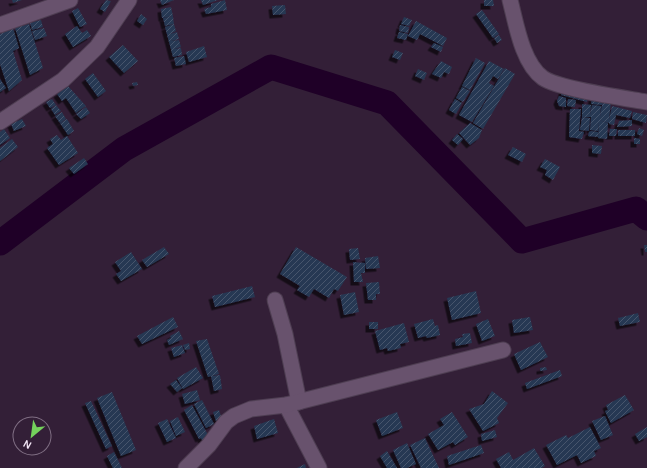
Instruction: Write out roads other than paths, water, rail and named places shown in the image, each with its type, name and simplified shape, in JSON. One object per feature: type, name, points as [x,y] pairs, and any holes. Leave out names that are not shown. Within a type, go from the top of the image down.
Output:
[{"type":"street","points":[[0,25],[70,0]]},
{"type":"street","points":[[0,122],[63,80],[97,47],[129,0]]},
{"type":"street","points":[[510,0],[519,37],[532,65],[543,78],[557,84],[647,102]]},
{"type":"street","points":[[275,300],[285,334],[292,403],[319,468]]},
{"type":"street","points":[[186,468],[209,445],[226,422],[234,416],[251,409],[292,403],[503,350]]},
{"type":"waterway","points":[[0,243],[124,149],[271,67],[387,103],[522,241],[636,209],[647,218]]}]
